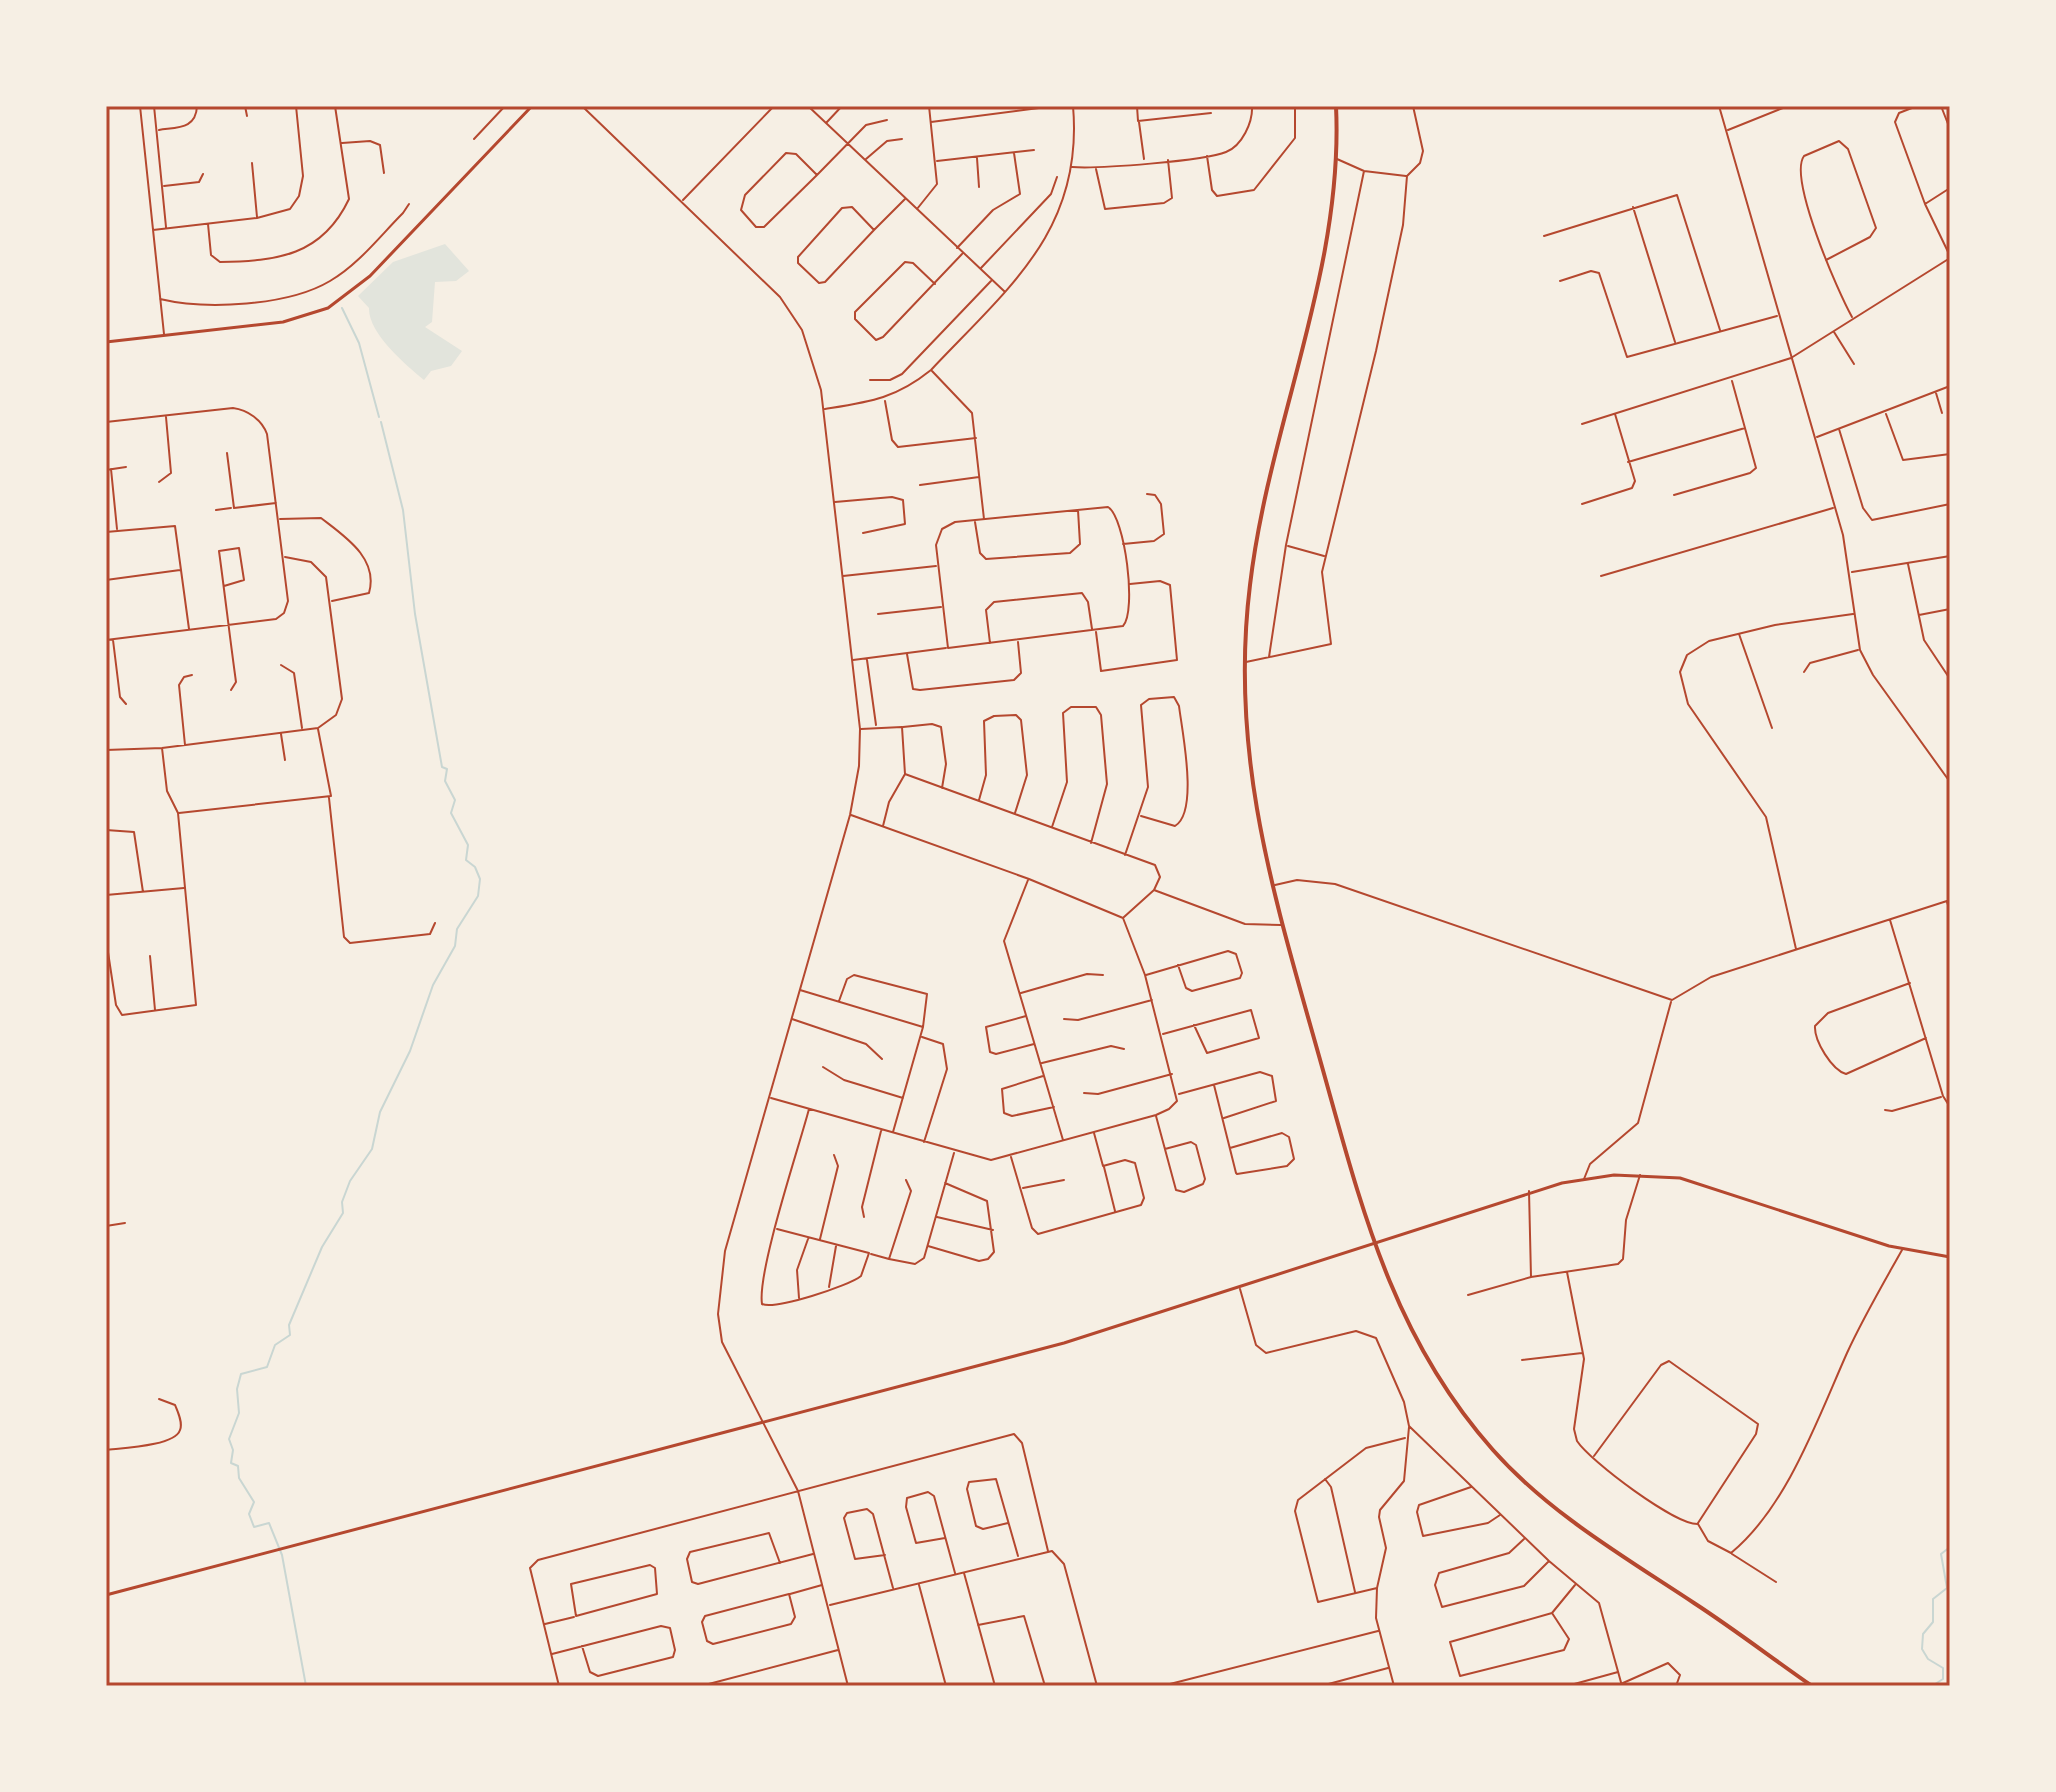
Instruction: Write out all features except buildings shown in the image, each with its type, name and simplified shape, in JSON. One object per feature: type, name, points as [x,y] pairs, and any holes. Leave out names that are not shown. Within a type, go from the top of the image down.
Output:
[{"type":"main road","points":[[1336,106],[1337,159],[1326,254],[1259,526],[1250,582],[1245,662],[1250,772],[1271,886],[1373,1244],[1399,1311],[1433,1370],[1466,1418],[1511,1469],[1548,1503],[1595,1537],[1812,1686]]},
{"type":"street","points":[[140,106],[164,336]]},
{"type":"street","points":[[154,106],[166,228]]},
{"type":"street","points":[[157,130],[189,125],[197,117],[197,106]]},
{"type":"street","points":[[245,106],[247,116]]},
{"type":"street","points":[[153,230],[257,218],[290,209],[299,196],[302,168],[296,107],[312,106]]},
{"type":"street","points":[[208,224],[211,255],[220,262],[305,251],[349,199],[335,106]]},
{"type":"street","points":[[474,139],[505,106]]},
{"type":"street","points":[[106,342],[298,319],[317,314],[346,297],[532,106]]},
{"type":"street","points":[[582,106],[754,269],[792,313],[813,359],[824,409],[860,729],[859,766],[850,815],[725,1251],[718,1314],[722,1342],[798,1491],[848,1686]]},
{"type":"street","points":[[682,201],[774,106]]},
{"type":"street","points":[[808,106],[1004,291]]},
{"type":"street","points":[[826,123],[842,106]]},
{"type":"street","points":[[917,209],[935,188],[936,161],[929,106]]},
{"type":"street","points":[[931,122],[1054,106]]},
{"type":"street","points":[[824,409],[885,399],[931,370],[1004,291],[1052,229],[1068,190],[1072,167],[1073,106]]},
{"type":"street","points":[[1137,106],[1144,161]]},
{"type":"street","points":[[1072,167],[1096,168],[1226,152],[1237,144],[1250,122],[1252,106]]},
{"type":"street","points":[[1207,155],[1212,190],[1217,196],[1254,190],[1295,138],[1295,106]]},
{"type":"street","points":[[1245,662],[1331,644],[1322,572],[1376,351],[1403,225],[1407,176],[1420,163],[1423,151],[1413,106]]},
{"type":"street","points":[[1719,106],[1835,507],[1851,573],[1860,650],[1873,675],[1950,782]]},
{"type":"street","points":[[1727,130],[1788,106]]},
{"type":"street","points":[[1582,424],[1732,380],[1791,358],[1950,257],[1925,204],[1895,122],[1899,113],[1917,106]]},
{"type":"street","points":[[1941,106],[1950,129]]},
{"type":"street","points":[[1138,121],[1211,113]]},
{"type":"street","points":[[817,175],[796,154],[786,153],[745,195],[741,210],[756,227],[764,227],[817,175],[848,143],[869,123],[887,120]]},
{"type":"street","points":[[865,160],[887,141],[902,139]]},
{"type":"street","points":[[340,143],[370,141],[380,145],[384,173]]},
{"type":"street","points":[[1826,260],[1870,237],[1876,228],[1848,149],[1839,141],[1810,152],[1799,164],[1826,260],[1852,318]]},
{"type":"street","points":[[936,161],[1034,150]]},
{"type":"street","points":[[957,248],[993,210],[1020,194],[1014,153]]},
{"type":"street","points":[[976,157],[979,187]]},
{"type":"street","points":[[1096,168],[1105,209],[1164,203],[1172,198],[1168,159]]},
{"type":"street","points":[[1337,159],[1364,171],[1407,176]]},
{"type":"street","points":[[252,163],[257,218]]},
{"type":"street","points":[[1269,658],[1286,545],[1364,171]]},
{"type":"street","points":[[163,187],[199,182],[203,174]]},
{"type":"street","points":[[980,269],[1051,194],[1057,177]]},
{"type":"street","points":[[1925,204],[1950,188]]},
{"type":"street","points":[[1544,236],[1633,206],[1677,195],[1720,330]]},
{"type":"street","points":[[874,230],[852,207],[845,206],[797,260],[822,283],[874,230],[905,198]]},
{"type":"street","points":[[160,299],[199,307],[305,292],[344,272],[409,204]]},
{"type":"street","points":[[1633,206],[1675,343]]},
{"type":"street","points":[[935,284],[913,263],[905,262],[855,312],[855,319],[872,337],[879,339],[935,284],[962,254]]},
{"type":"street","points":[[1560,281],[1591,271],[1599,273],[1627,357],[1778,315]]},
{"type":"street","points":[[870,380],[890,380],[902,374],[991,280]]},
{"type":"street","points":[[1833,331],[1854,364]]},
{"type":"street","points":[[931,370],[971,409],[984,519]]},
{"type":"street","points":[[1674,495],[1750,473],[1756,468],[1732,380]]},
{"type":"street","points":[[1814,437],[1886,413],[1950,386]]},
{"type":"street","points":[[1935,392],[1942,413]]},
{"type":"street","points":[[885,399],[892,440],[898,447],[976,438]]},
{"type":"street","points":[[106,422],[233,408],[256,418],[267,434],[288,601],[284,613],[276,619],[106,640]]},
{"type":"street","points":[[1886,413],[1903,460],[1950,454]]},
{"type":"street","points":[[1582,504],[1632,488],[1635,481],[1615,414]]},
{"type":"street","points":[[159,482],[171,473],[165,416]]},
{"type":"street","points":[[1628,462],[1746,428]]},
{"type":"street","points":[[1839,429],[1863,508],[1872,520],[1950,504]]},
{"type":"street","points":[[227,453],[234,508]]},
{"type":"street","points":[[106,470],[126,467]]},
{"type":"street","points":[[111,469],[118,530]]},
{"type":"street","points":[[920,485],[980,477]]},
{"type":"street","points":[[1123,544],[1154,541],[1164,534],[1160,500],[1155,495],[1147,494]]},
{"type":"street","points":[[834,502],[892,497],[903,500],[905,524],[863,533]]},
{"type":"street","points":[[216,510],[277,503]]},
{"type":"street","points":[[852,660],[1117,628],[1127,622],[1130,611],[1123,544],[1114,510],[1101,506],[955,522],[942,529],[936,545],[948,648]]},
{"type":"street","points":[[1601,576],[1835,507]]},
{"type":"street","points":[[975,520],[980,553],[986,559],[1070,553],[1080,544],[1078,510]]},
{"type":"street","points":[[279,519],[321,518],[361,551],[371,584],[369,593],[332,601]]},
{"type":"street","points":[[106,532],[175,526],[189,630]]},
{"type":"street","points":[[1286,545],[1325,556]]},
{"type":"street","points":[[224,586],[244,580],[239,548],[219,551],[236,682],[231,690]]},
{"type":"street","points":[[1851,573],[1950,556]]},
{"type":"street","points":[[106,750],[162,748],[318,728],[336,715],[342,699],[332,601],[321,569],[302,558],[283,557]]},
{"type":"street","points":[[1908,564],[1926,645],[1950,679]]},
{"type":"street","points":[[842,576],[939,566]]},
{"type":"street","points":[[106,580],[182,569]]},
{"type":"street","points":[[990,644],[986,610],[994,602],[1082,593],[1088,602],[1101,671],[1177,660],[1170,585],[1160,581],[1129,585]]},
{"type":"street","points":[[878,614],[943,606]]},
{"type":"street","points":[[1918,616],[1950,609]]},
{"type":"street","points":[[1796,950],[1766,817],[1724,759],[1682,691],[1680,672],[1687,655],[1709,641],[1738,633],[1854,614]]},
{"type":"street","points":[[1738,633],[1772,728]]},
{"type":"street","points":[[113,639],[120,697],[126,704]]},
{"type":"street","points":[[907,654],[912,685],[917,691],[1014,680],[1021,673],[1018,640]]},
{"type":"street","points":[[1804,672],[1810,663],[1860,650]]},
{"type":"street","points":[[867,658],[876,726]]},
{"type":"street","points":[[281,665],[294,673],[302,730]]},
{"type":"street","points":[[185,745],[179,685],[184,677],[192,675]]},
{"type":"street","points":[[1125,855],[1141,816],[1148,787],[1141,705],[1149,699],[1174,697],[1179,706],[1188,787],[1186,808],[1182,821],[1175,826],[1141,816]]},
{"type":"street","points":[[1051,828],[1067,782],[1063,713],[1071,707],[1096,707],[1101,715],[1108,777],[1091,843]]},
{"type":"street","points":[[978,801],[986,775],[984,721],[994,716],[1016,715],[1021,720],[1027,770],[1015,814]]},
{"type":"street","points":[[860,729],[932,724],[941,727],[946,764],[942,788]]},
{"type":"street","points":[[883,827],[889,802],[905,774],[902,727]]},
{"type":"street","points":[[318,728],[331,795],[344,937],[350,943],[430,934],[435,923]]},
{"type":"street","points":[[280,733],[285,760]]},
{"type":"street","points":[[106,939],[122,1015],[196,1005],[178,813],[167,791],[162,748]]},
{"type":"street","points":[[905,774],[1159,868],[1160,877],[1154,890],[1123,918]]},
{"type":"street","points":[[178,813],[329,798]]},
{"type":"street","points":[[770,1097],[954,1152],[991,1160],[1156,1115],[1174,1106],[1178,1094],[1145,975],[1123,918],[1029,879],[850,815]]},
{"type":"street","points":[[106,830],[134,832],[143,892]]},
{"type":"street","points":[[1029,879],[1004,941],[1063,1140]]},
{"type":"street","points":[[1271,886],[1297,880],[1335,884],[1672,1000]]},
{"type":"street","points":[[106,895],[185,887]]},
{"type":"street","points":[[1154,890],[1245,924],[1281,925]]},
{"type":"street","points":[[1584,1179],[1590,1164],[1638,1123],[1672,1000],[1711,977],[1948,900],[1950,911]]},
{"type":"street","points":[[1890,919],[1943,1096],[1950,1107]]},
{"type":"street","points":[[1145,975],[1178,965],[1232,951],[1242,973],[1240,978],[1192,991],[1186,988],[1178,965]]},
{"type":"street","points":[[150,956],[155,1011]]},
{"type":"street","points":[[1020,993],[1087,974],[1103,975]]},
{"type":"street","points":[[839,1002],[847,979],[854,975],[927,994],[923,1027],[893,1133]]},
{"type":"street","points":[[1910,983],[1828,1013],[1818,1019],[1816,1037],[1838,1071],[1846,1074],[1926,1038]]},
{"type":"street","points":[[799,990],[923,1027]]},
{"type":"street","points":[[1064,1019],[1078,1020],[1152,1000]]},
{"type":"street","points":[[1161,1035],[1194,1025],[1251,1010],[1259,1038],[1207,1053],[1194,1025]]},
{"type":"street","points":[[1027,1016],[986,1027],[990,1052],[996,1054],[1035,1044]]},
{"type":"street","points":[[790,1018],[866,1044],[882,1059]]},
{"type":"street","points":[[920,1037],[943,1044],[947,1060],[924,1142]]},
{"type":"street","points":[[1041,1064],[1111,1046],[1124,1049]]},
{"type":"street","points":[[823,1067],[844,1080],[904,1099]]},
{"type":"street","points":[[1178,1094],[1260,1072],[1272,1076],[1276,1101],[1223,1119]]},
{"type":"street","points":[[1084,1093],[1098,1094],[1172,1074]]},
{"type":"street","points":[[1045,1076],[1002,1089],[1004,1113],[1012,1116],[1054,1107]]},
{"type":"street","points":[[1214,1085],[1230,1148],[1239,1175],[1287,1166],[1294,1159],[1289,1137],[1282,1133],[1230,1148]]},
{"type":"street","points":[[1885,1110],[1892,1111],[1943,1096]]},
{"type":"street","points":[[809,1109],[762,1285],[762,1304],[769,1306],[799,1299],[859,1279],[869,1253]]},
{"type":"street","points":[[1156,1115],[1165,1149],[1178,1191],[1203,1184],[1196,1145],[1191,1142],[1165,1149]]},
{"type":"street","points":[[864,1217],[862,1207],[881,1130]]},
{"type":"street","points":[[1093,1132],[1116,1212]]},
{"type":"street","points":[[777,1229],[889,1259],[918,1263],[928,1246],[954,1152]]},
{"type":"street","points":[[820,1241],[838,1166],[834,1155]]},
{"type":"street","points":[[1011,1156],[1032,1228],[1038,1234],[1143,1203],[1137,1166],[1125,1160],[1103,1166]]},
{"type":"street","points":[[1468,1295],[1531,1277],[1618,1264],[1623,1259],[1626,1220],[1640,1175]]},
{"type":"street","points":[[106,1595],[1064,1343],[1529,1191],[1584,1179],[1640,1175],[1699,1183],[1903,1248],[1950,1257]]},
{"type":"street","points":[[889,1259],[911,1191],[906,1180]]},
{"type":"street","points":[[1022,1188],[1064,1180]]},
{"type":"street","points":[[928,1246],[984,1260],[994,1252],[993,1230],[985,1199],[945,1183]]},
{"type":"street","points":[[1529,1191],[1531,1277]]},
{"type":"street","points":[[936,1217],[993,1230]]},
{"type":"street","points":[[106,1226],[125,1223]]},
{"type":"street","points":[[799,1299],[797,1270],[808,1237]]},
{"type":"street","points":[[828,1289],[836,1245]]},
{"type":"street","points":[[1731,1553],[1763,1515],[1802,1457],[1858,1328],[1903,1248]]},
{"type":"street","points":[[1567,1272],[1583,1353],[1574,1435],[1582,1449],[1636,1492],[1681,1522],[1698,1524]]},
{"type":"street","points":[[1240,1287],[1256,1345],[1266,1353],[1356,1331],[1376,1338],[1404,1402],[1409,1426],[1405,1438],[1406,1475],[1379,1517],[1386,1548],[1377,1588],[1379,1630],[1394,1686]]},
{"type":"street","points":[[1522,1360],[1583,1353]]},
{"type":"street","points":[[1593,1456],[1661,1365],[1669,1361],[1758,1424],[1756,1434],[1698,1524]]},
{"type":"street","points":[[106,1450],[168,1442],[179,1434],[182,1426],[175,1405],[159,1399]]},
{"type":"street","points":[[1409,1426],[1602,1609],[1622,1685],[1668,1663],[1680,1675],[1676,1686]]},
{"type":"street","points":[[559,1686],[530,1568],[538,1560],[1014,1434],[1022,1443],[1048,1551]]},
{"type":"street","points":[[1377,1588],[1318,1602],[1295,1511],[1298,1500],[1366,1448],[1405,1438]]},
{"type":"street","points":[[1008,1523],[983,1529],[976,1526],[967,1489],[969,1482],[996,1479],[1018,1557]]},
{"type":"street","points":[[1325,1479],[1331,1487],[1355,1593]]},
{"type":"street","points":[[1472,1486],[1419,1505],[1417,1512],[1423,1536],[1488,1523],[1501,1515]]},
{"type":"street","points":[[945,1538],[916,1543],[907,1498],[932,1493],[945,1538],[955,1574]]},
{"type":"street","points":[[885,1555],[855,1559],[844,1518],[847,1513],[867,1509],[872,1512],[885,1555],[894,1589]]},
{"type":"street","points":[[1698,1524],[1708,1541],[1776,1582]]},
{"type":"street","points":[[780,1563],[769,1533],[690,1552],[687,1559],[692,1582],[698,1584],[780,1563],[816,1553]]},
{"type":"street","points":[[1525,1538],[1509,1553],[1439,1573],[1435,1585],[1442,1607],[1524,1586],[1549,1561]]},
{"type":"street","points":[[828,1605],[1048,1551],[1058,1555],[1064,1564],[1097,1686]]},
{"type":"street","points":[[544,1625],[655,1595],[659,1589],[654,1567],[648,1565],[571,1584],[576,1616]]},
{"type":"street","points":[[964,1572],[995,1686]]},
{"type":"street","points":[[919,1583],[946,1686]]},
{"type":"street","points":[[1552,1613],[1569,1639],[1564,1650],[1460,1676],[1450,1642],[1552,1613],[1576,1584]]},
{"type":"street","points":[[789,1594],[795,1617],[791,1624],[713,1644],[707,1641],[702,1622],[705,1616],[823,1585]]},
{"type":"street","points":[[978,1625],[1024,1616],[1045,1686]]},
{"type":"street","points":[[552,1654],[582,1646],[667,1626],[675,1650],[673,1657],[598,1676],[590,1672],[582,1646]]},
{"type":"street","points":[[1166,1685],[1379,1630]]},
{"type":"street","points":[[701,1686],[839,1650]]},
{"type":"street","points":[[1321,1686],[1389,1668]]},
{"type":"street","points":[[1567,1686],[1619,1672]]},
{"type":"shaded area","points":[[445,244],[469,271],[456,281],[435,282],[432,322],[425,327],[462,351],[451,366],[431,371],[424,380],[381,338],[370,318],[369,308],[358,296],[393,262]]},
{"type":"waterway","points":[[342,308],[359,343],[379,417]]},
{"type":"waterway","points":[[306,1686],[282,1555],[269,1523],[254,1527],[249,1514],[254,1502],[239,1478],[238,1466],[231,1463],[233,1450],[229,1439],[239,1413],[237,1389],[241,1374],[267,1367],[275,1345],[290,1335],[289,1325],[322,1247],[343,1213],[342,1202],[350,1181],[372,1149],[380,1112],[410,1051],[433,985],[455,946],[457,929],[478,896],[480,879],[475,867],[466,860],[468,845],[451,813],[455,800],[445,781],[447,769],[442,767],[415,614],[403,510],[381,422]]},
{"type":"waterway","points":[[1932,1686],[1943,1679],[1943,1668],[1928,1659],[1922,1649],[1923,1634],[1933,1622],[1933,1599],[1947,1588],[1941,1554],[1950,1547]]}]
